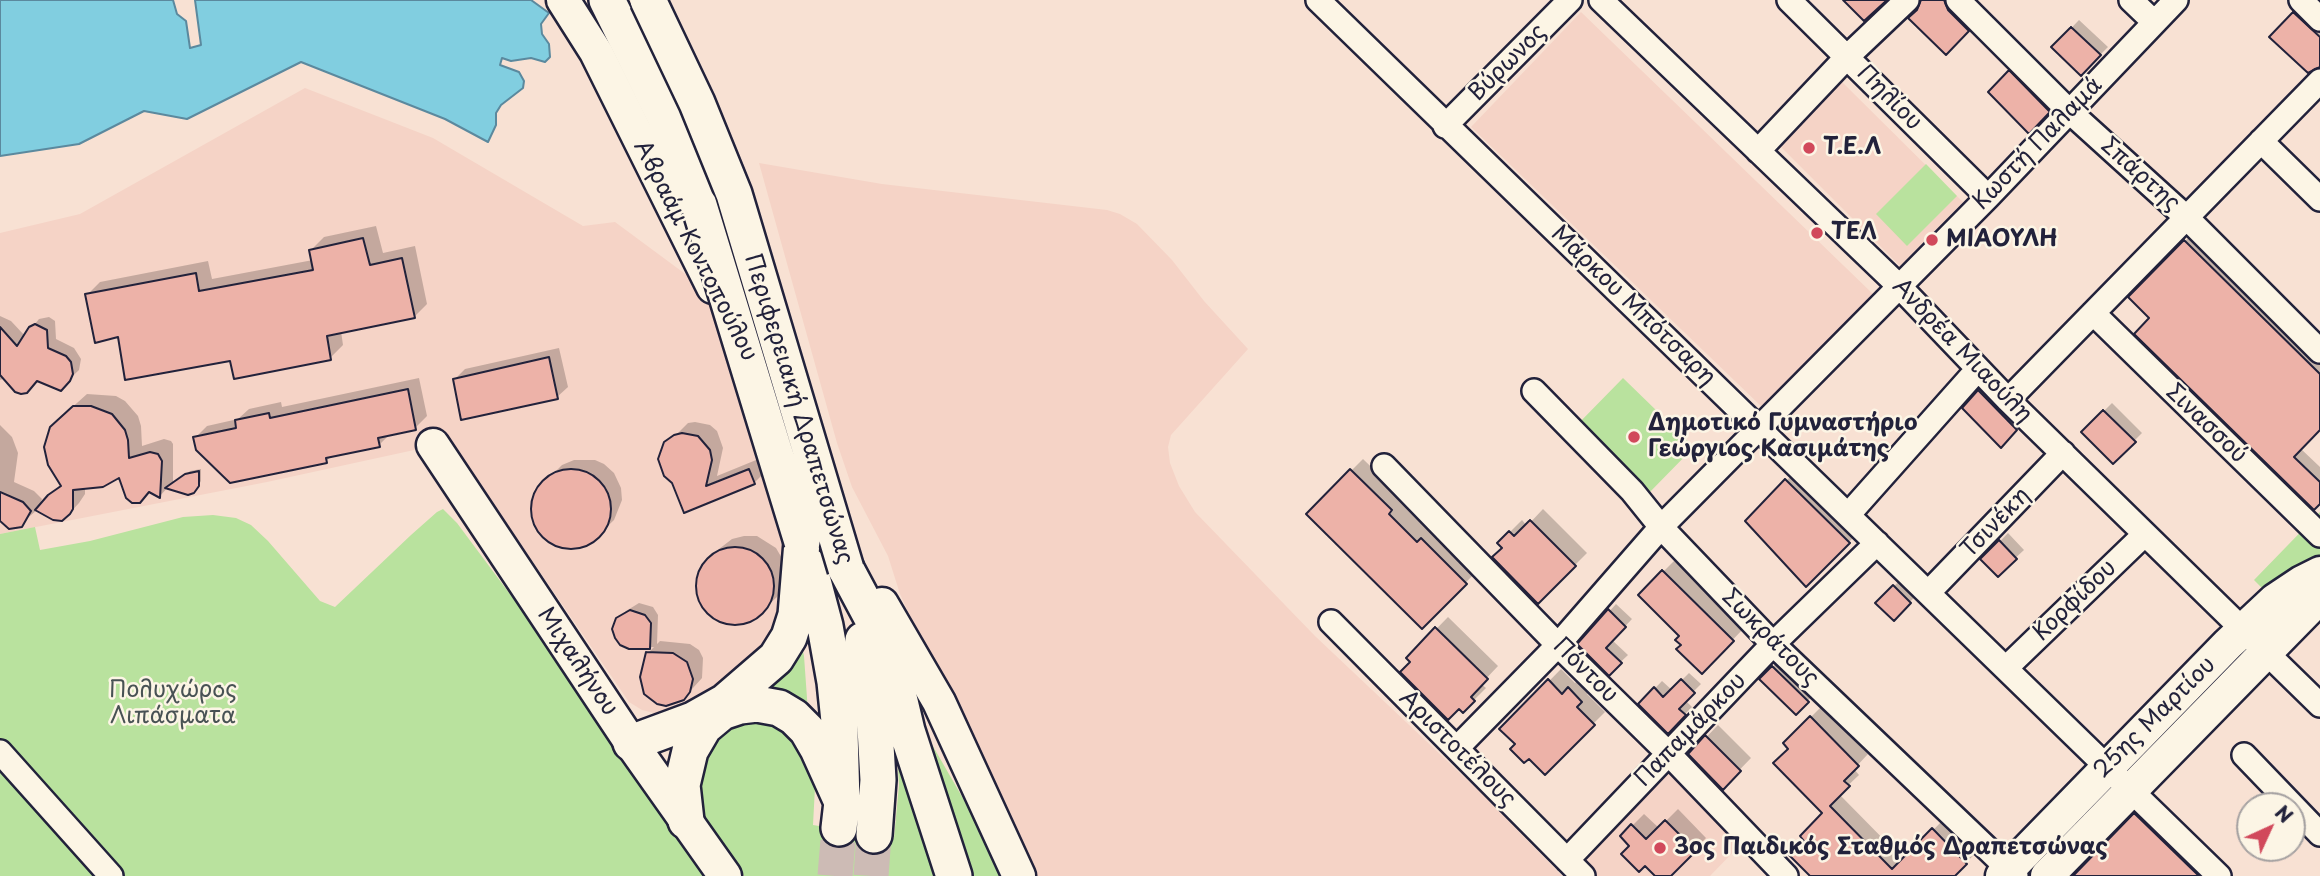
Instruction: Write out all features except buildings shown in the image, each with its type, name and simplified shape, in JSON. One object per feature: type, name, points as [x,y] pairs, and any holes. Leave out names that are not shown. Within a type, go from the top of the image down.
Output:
[{"type":"main road","name":"Περιφερειακή Δραπετσώνας","points":[[607,0],[664,115],[699,205],[802,542],[825,626],[840,731],[841,815],[807,730],[794,717],[779,708],[757,704],[722,712],[704,727],[690,751]]},
{"type":"main road","name":"Περιφερειακή Δραπετσώνας","points":[[648,0],[697,103],[734,194],[846,569],[887,646],[891,730]]},
{"type":"main road","points":[[635,750],[725,702],[771,664],[792,630],[798,608],[802,542]]},
{"type":"main road","points":[[874,835],[877,780],[891,730]]},
{"type":"main road","points":[[891,730],[954,876]]},
{"type":"main road","points":[[635,750],[669,756],[690,751],[682,785],[686,821]]},
{"type":"street","name":"Αβραάμ Κοντοπούλου","points":[[563,0],[596,52],[803,465],[939,702],[1019,876]]},
{"type":"street","name":"Μάρκου Μπότσαρη","points":[[1318,0],[2218,876]]},
{"type":"street","name":"Βύρωνος","points":[[1445,126],[1570,0]]},
{"type":"street","name":"Ανδρέα Μιαούλη","points":[[1601,0],[1899,286],[2008,400],[2320,705]]},
{"type":"street","name":"Πηλίου","points":[[1789,0],[1988,197]]},
{"type":"street","points":[[1758,151],[1847,57],[1907,0]]},
{"type":"street","name":"Σπάρτης","points":[[1958,0],[2070,112],[2187,218],[2320,351]]},
{"type":"street","points":[[2131,0],[2154,22]]},
{"type":"street","name":"Κωστή Παλαμά","points":[[1457,748],[1558,645],[1661,527],[1988,197],[2176,0]]},
{"type":"street","points":[[2301,0],[2320,19]]},
{"type":"street","points":[[2008,400],[2320,81]]},
{"type":"street","points":[[2260,141],[2320,199]]},
{"type":"street","name":"Σινασσού","points":[[2093,313],[2320,535]]},
{"type":"street","points":[[1848,515],[1978,369]]},
{"type":"street","name":"Σωκράτους","points":[[1534,391],[1632,491],[1661,527],[1773,644],[2009,874]]},
{"type":"street","name":"Μιχαλήνου","points":[[433,445],[635,750],[725,876]]},
{"type":"street","name":"Τσινέκη","points":[[1928,593],[2063,453]]},
{"type":"street","name":"Πόντου","points":[[1384,466],[1786,876]]},
{"type":"street","name":"Κορφίδου","points":[[2006,668],[2145,534]]},
{"type":"street","name":"Παπαμάρκου","points":[[1575,868],[1668,753],[1773,644],[1877,543]]},
{"type":"street","name":"25ης Μαρτίου","points":[[2009,874],[2106,767],[2243,630],[2275,600],[2320,573]]},
{"type":"street","name":"25ης Μαρτίου","points":[[2047,876],[2320,597]]},
{"type":"street","name":"Αριστοτέλους","points":[[1331,622],[1575,868]]},
{"type":"street","points":[[0,752],[111,876]]},
{"type":"street","points":[[2244,755],[2320,834]]},
{"type":"shaded area","points":[[1581,12],[1873,294],[1763,408],[1471,127]]},
{"type":"shaded area","points":[[1840,80],[1963,202],[1900,266],[1777,143]]},
{"type":"shaded area","points":[[305,88],[433,138],[583,226],[615,222],[688,276],[705,296],[716,318],[731,366],[785,556],[787,616],[757,660],[693,705],[675,713],[658,714],[642,710],[629,702],[451,442],[267,482],[0,534],[0,233],[80,214]]},
{"type":"shaded area","points":[[759,163],[882,184],[1107,210],[1137,224],[1172,260],[1204,301],[1248,349],[1171,435],[1168,447],[1170,463],[1179,486],[1195,512],[1315,636],[1480,792],[1562,876],[1028,876],[900,594],[888,556],[852,487],[837,443]]},
{"type":"shaded area","points":[[1665,769],[1740,845],[1710,876],[1597,876],[1578,858]]},
{"type":"green space","points":[[1926,164],[1957,196],[1907,246],[1876,214]]},
{"type":"green space","name":"Δημοτικό Γυμναστήριο Γεώργιος Κασιμάτης","points":[[1623,378],[1694,447],[1646,496],[1575,427]]},
{"type":"green space","name":"Πολυχώρος Λιπάσματα","points":[[443,509],[457,523],[556,656],[713,876],[0,876],[0,534],[35,527],[40,550],[90,541],[183,517],[213,515],[236,518],[251,525],[268,541],[320,601],[335,607],[411,535]]},
{"type":"green space","points":[[2320,512],[2320,557],[2265,591],[2254,580]]},
{"type":"green space","points":[[798,629],[804,656],[809,726],[761,689]]},
{"type":"green space","points":[[736,721],[784,722],[816,768],[813,825],[894,838],[899,785],[896,734],[942,876],[744,876],[697,808],[692,778],[709,740]]},
{"type":"green space","points":[[923,729],[972,814],[1001,876],[969,876]]},
{"type":"water","points":[[0,0],[173,0],[177,14],[186,21],[190,48],[201,45],[195,0],[531,0],[549,13],[541,24],[542,34],[549,44],[550,57],[545,62],[531,58],[511,61],[502,58],[500,65],[519,72],[524,81],[523,88],[501,105],[488,142],[445,119],[301,62],[187,119],[144,111],[79,144],[0,156]]},
{"type":"tunnel","points":[[835,876],[839,828]]},
{"type":"tunnel","points":[[871,876],[874,835]]},
{"type":"place","name":"Τ.Ε.Λ","points":[[1809,148]]},
{"type":"place","name":"ΤΕΛ","points":[[1817,233]]},
{"type":"place","name":"ΜΙΑΟΥΛΗ","points":[[1932,240]]},
{"type":"place","name":"Δημοτικό Γυμναστήριο Γεώργιος Κασιμάτης","points":[[1634,437]]},
{"type":"place","name":"3ος Παιδικός Σταθμός Δραπετσώνας","points":[[1660,848]]}]
